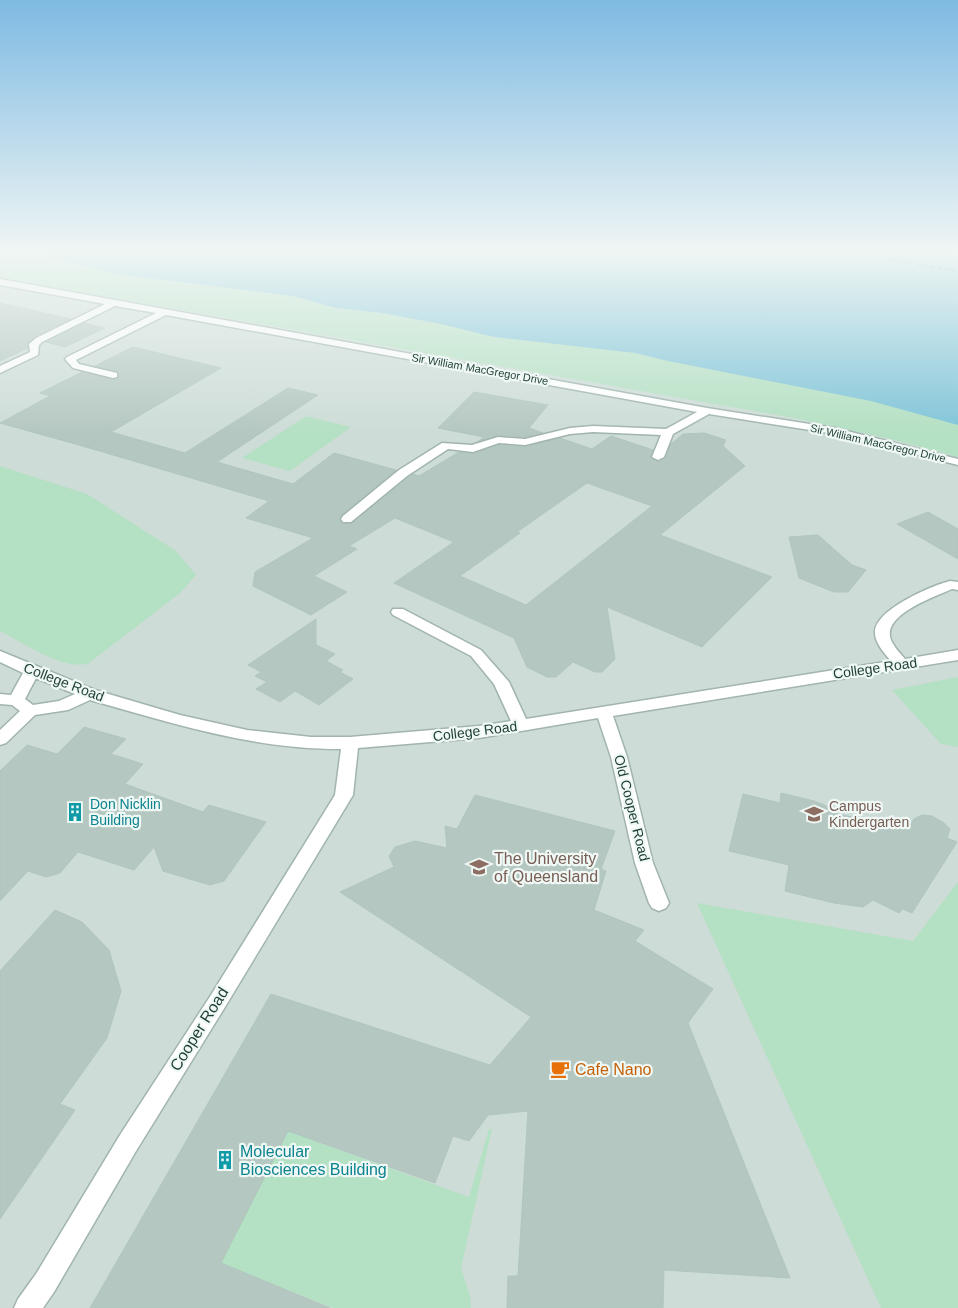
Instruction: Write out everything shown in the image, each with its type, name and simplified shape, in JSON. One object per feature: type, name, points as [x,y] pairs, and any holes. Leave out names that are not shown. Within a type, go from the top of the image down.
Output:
[{"type":"street","points":[[0,370],[34,352],[34,344],[39,340],[96,312]]},
{"type":"street","points":[[112,375],[76,366],[70,359],[165,312]]},
{"type":"street","name":"Sir William MacGregor Drive","points":[[165,312],[707,411],[835,431],[958,462]]},
{"type":"street","points":[[347,519],[403,473],[446,445],[473,449],[498,440],[524,442],[570,431],[593,429],[668,432],[707,411]]},
{"type":"street","points":[[658,457],[668,432]]},
{"type":"street","points":[[901,664],[882,638],[881,632],[885,622],[899,608],[950,585],[958,586]]},
{"type":"street","points":[[398,612],[476,653],[501,682],[521,726]]},
{"type":"street","name":"College Road","points":[[0,656],[89,694],[180,720],[247,736],[311,743],[350,743],[478,732],[521,726],[958,655]]},
{"type":"street","points":[[30,711],[8,699],[32,671]]},
{"type":"street","points":[[0,739],[30,711],[62,706],[89,694]]},
{"type":"street","name":"Old Cooper Road","points":[[604,713],[620,757],[644,863],[658,903]]},
{"type":"street","name":"Cooper Road","points":[[27,1308],[45,1284],[128,1143],[218,1001],[344,795],[350,743]]},
{"type":"shaded area","name":"The University of Queensland","points":[[0,312],[365,312],[635,353],[958,425],[958,1308],[0,1308]]},
{"type":"green space","points":[[193,312],[372,312],[441,324],[494,337],[552,343],[381,312],[472,312],[958,414],[958,457],[891,439],[794,418]]},
{"type":"green space","points":[[306,416],[351,427],[290,471],[242,458]]},
{"type":"green space","points":[[0,466],[87,494],[176,551],[196,575],[180,593],[89,663],[79,665],[56,660],[0,631]]},
{"type":"green space","points":[[958,677],[958,747],[941,744],[892,690]]},
{"type":"green space","points":[[958,882],[958,1308],[881,1308],[697,903],[913,941]]},
{"type":"green space","points":[[489,1129],[492,1129],[461,1268],[470,1296],[471,1308],[333,1308],[221,1263],[288,1131],[469,1197]]},
{"type":"water","points":[[372,312],[958,312],[958,425],[871,401],[635,353],[494,337],[441,324]]},
{"type":"building","points":[[0,312],[40,312],[71,319],[35,336],[28,343],[28,348],[0,361]]},
{"type":"building","points":[[84,323],[105,328],[65,347],[46,342]]},
{"type":"building","points":[[133,347],[221,368],[111,432],[185,453],[288,388],[318,395],[217,462],[293,484],[334,453],[396,470],[342,515],[339,520],[343,524],[352,523],[413,474],[419,476],[459,452],[474,454],[499,445],[525,447],[560,438],[592,449],[611,436],[653,450],[650,458],[659,462],[666,458],[671,444],[683,434],[704,433],[726,440],[723,446],[745,466],[660,535],[772,577],[702,647],[607,607],[615,659],[602,672],[595,672],[573,662],[556,677],[547,677],[527,667],[514,638],[394,583],[454,542],[395,518],[349,546],[357,549],[314,576],[347,592],[311,615],[253,586],[255,572],[313,538],[246,518],[269,501],[0,423],[50,396],[40,393],[82,372],[113,380],[117,379],[117,371],[95,366]],"holes":[[[587,483],[652,506],[526,605],[460,576],[520,533],[517,532]]]},
{"type":"building","points":[[474,392],[548,405],[529,428],[543,433],[525,437],[497,435],[477,442],[484,437],[438,428]]},
{"type":"building","points":[[928,512],[958,529],[958,559],[897,524]]},
{"type":"building","points":[[818,535],[852,565],[866,570],[848,592],[834,592],[799,578],[789,537]]},
{"type":"building","points":[[316,619],[316,645],[335,654],[326,661],[343,670],[340,672],[353,679],[319,705],[295,691],[280,702],[256,689],[267,682],[255,676],[261,672],[248,665]]},
{"type":"building","name":"Don Nicklin Building","points":[[84,727],[126,739],[111,754],[143,764],[125,784],[203,812],[209,805],[266,822],[224,881],[210,885],[163,871],[154,847],[134,870],[78,852],[60,873],[46,877],[28,871],[0,901],[0,771],[27,745],[57,754]]},
{"type":"building","points":[[781,793],[814,801],[829,807],[838,814],[908,829],[914,819],[922,815],[932,816],[950,829],[947,838],[957,842],[912,913],[903,909],[899,913],[873,900],[863,907],[834,903],[785,891],[789,865],[729,851],[743,794],[780,803]]},
{"type":"building","points":[[475,795],[615,831],[601,869],[606,871],[594,910],[644,930],[635,941],[713,989],[688,1023],[790,1278],[664,1270],[663,1308],[507,1308],[508,1276],[518,1276],[528,1111],[488,1115],[469,1141],[453,1136],[435,1183],[288,1131],[221,1263],[330,1308],[90,1308],[271,994],[490,1065],[531,1017],[340,892],[394,867],[389,856],[395,847],[415,841],[447,848],[445,826],[457,829]]},
{"type":"building","points":[[55,910],[82,922],[109,950],[121,991],[107,1038],[60,1104],[75,1110],[0,1219],[0,971]]},
{"type":"place","name":"Don Nicklin Building","points":[[75,812]]},
{"type":"place","name":"Campus Kindergarten","points":[[814,814]]},
{"type":"place","name":"The University of Queensland","points":[[479,867]]},
{"type":"place","name":"Cafe Nano","points":[[560,1069]]},
{"type":"place","name":"Molecular Biosciences Building","points":[[225,1160]]}]
